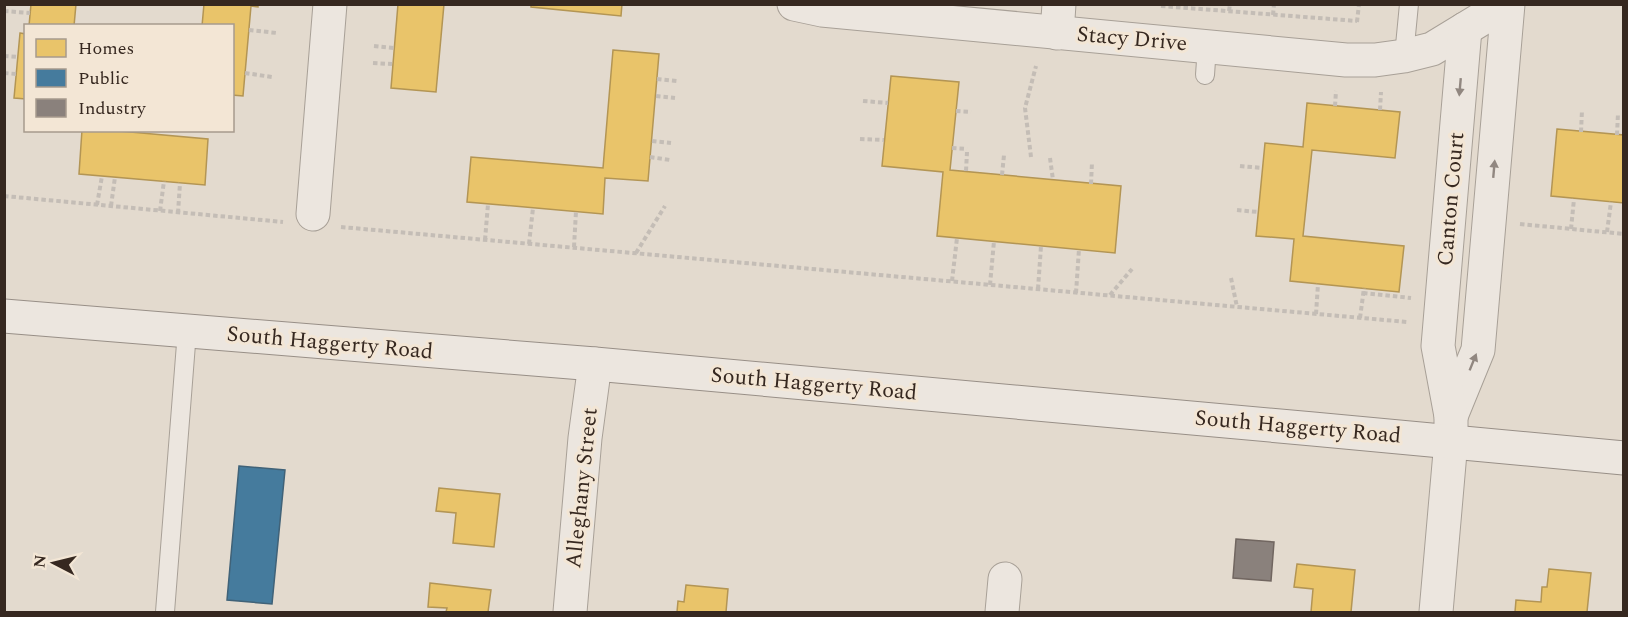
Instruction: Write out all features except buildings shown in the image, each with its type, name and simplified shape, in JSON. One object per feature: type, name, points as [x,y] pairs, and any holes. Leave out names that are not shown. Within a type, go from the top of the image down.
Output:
[{"type":"street","points":[[314,221],[330,4]]},
{"type":"street","name":"Stacy Drive","points":[[794,4],[822,10],[1058,19],[1206,60],[1375,60],[1432,49],[1465,29]]},
{"type":"street","name":"Canton Court","points":[[1451,429],[1438,346],[1465,29],[1507,4]]},
{"type":"street","name":"Canton Court","points":[[1451,429],[1478,350],[1507,4]]},
{"type":"street","name":"South Haggerty Road","points":[[4,316],[595,364],[1451,429],[1623,459]]},
{"type":"street","name":"Alleghany Street","points":[[570,612],[585,438],[595,364]]},
{"type":"street","points":[[1436,612],[1451,429]]},
{"type":"street","points":[[1002,612],[1005,579]]},
{"type":"lane","points":[[1404,56],[1408,4]]},
{"type":"lane","points":[[1445,270],[1484,274]]},
{"type":"lane","points":[[165,612],[187,331]]},
{"type":"path","points":[[1229,11],[1230,4]]},
{"type":"path","points":[[1274,4],[1274,15]]},
{"type":"path","points":[[1357,28],[1359,4]]},
{"type":"path","points":[[1159,6],[1358,21]]},
{"type":"path","points":[[4,10],[30,13]]},
{"type":"path","points":[[249,30],[277,33]]},
{"type":"path","points":[[374,45],[394,48]]},
{"type":"path","points":[[4,56],[18,57]]},
{"type":"path","points":[[373,63],[392,64]]},
{"type":"path","points":[[1031,157],[1025,108],[1036,66]]},
{"type":"path","points":[[4,73],[16,74]]},
{"type":"path","points":[[245,73],[272,77]]},
{"type":"path","points":[[657,79],[676,81]]},
{"type":"path","points":[[1335,106],[1336,87]]},
{"type":"path","points":[[1380,110],[1381,91]]},
{"type":"path","points":[[656,96],[675,98]]},
{"type":"path","points":[[863,101],[888,103]]},
{"type":"path","points":[[1581,132],[1582,110]]},
{"type":"path","points":[[956,111],[971,112]]},
{"type":"path","points":[[1617,135],[1618,113]]},
{"type":"path","points":[[860,139],[884,140]]},
{"type":"path","points":[[652,141],[671,143]]},
{"type":"path","points":[[952,148],[967,151],[966,171]]},
{"type":"path","points":[[1002,175],[1004,155]]},
{"type":"path","points":[[650,157],[670,160]]},
{"type":"path","points":[[1050,158],[1053,180]]},
{"type":"path","points":[[1091,184],[1092,162]]},
{"type":"path","points":[[1240,166],[1262,168]]},
{"type":"path","points":[[98,205],[102,176]]},
{"type":"path","points":[[111,206],[114,177]]},
{"type":"path","points":[[160,211],[164,181]]},
{"type":"path","points":[[178,213],[180,183]]},
{"type":"path","points":[[4,196],[178,213],[314,221],[485,240],[1410,323]]},
{"type":"path","points":[[1571,229],[1574,198]]},
{"type":"path","points":[[1607,232],[1611,202]]},
{"type":"path","points":[[485,240],[488,204]]},
{"type":"path","points":[[636,253],[665,206]]},
{"type":"path","points":[[530,244],[533,208]]},
{"type":"path","points":[[1237,210],[1258,212]]},
{"type":"path","points":[[574,248],[576,212]]},
{"type":"path","points":[[1516,224],[1623,234]]},
{"type":"path","points":[[952,281],[957,238]]},
{"type":"path","points":[[990,285],[994,241]]},
{"type":"path","points":[[1038,289],[1041,246]]},
{"type":"path","points":[[1076,293],[1080,249]]},
{"type":"path","points":[[1110,296],[1132,269]]},
{"type":"path","points":[[1231,278],[1237,307]]},
{"type":"path","points":[[1316,314],[1318,284]]},
{"type":"path","points":[[1360,318],[1363,291],[1412,298]]}]
